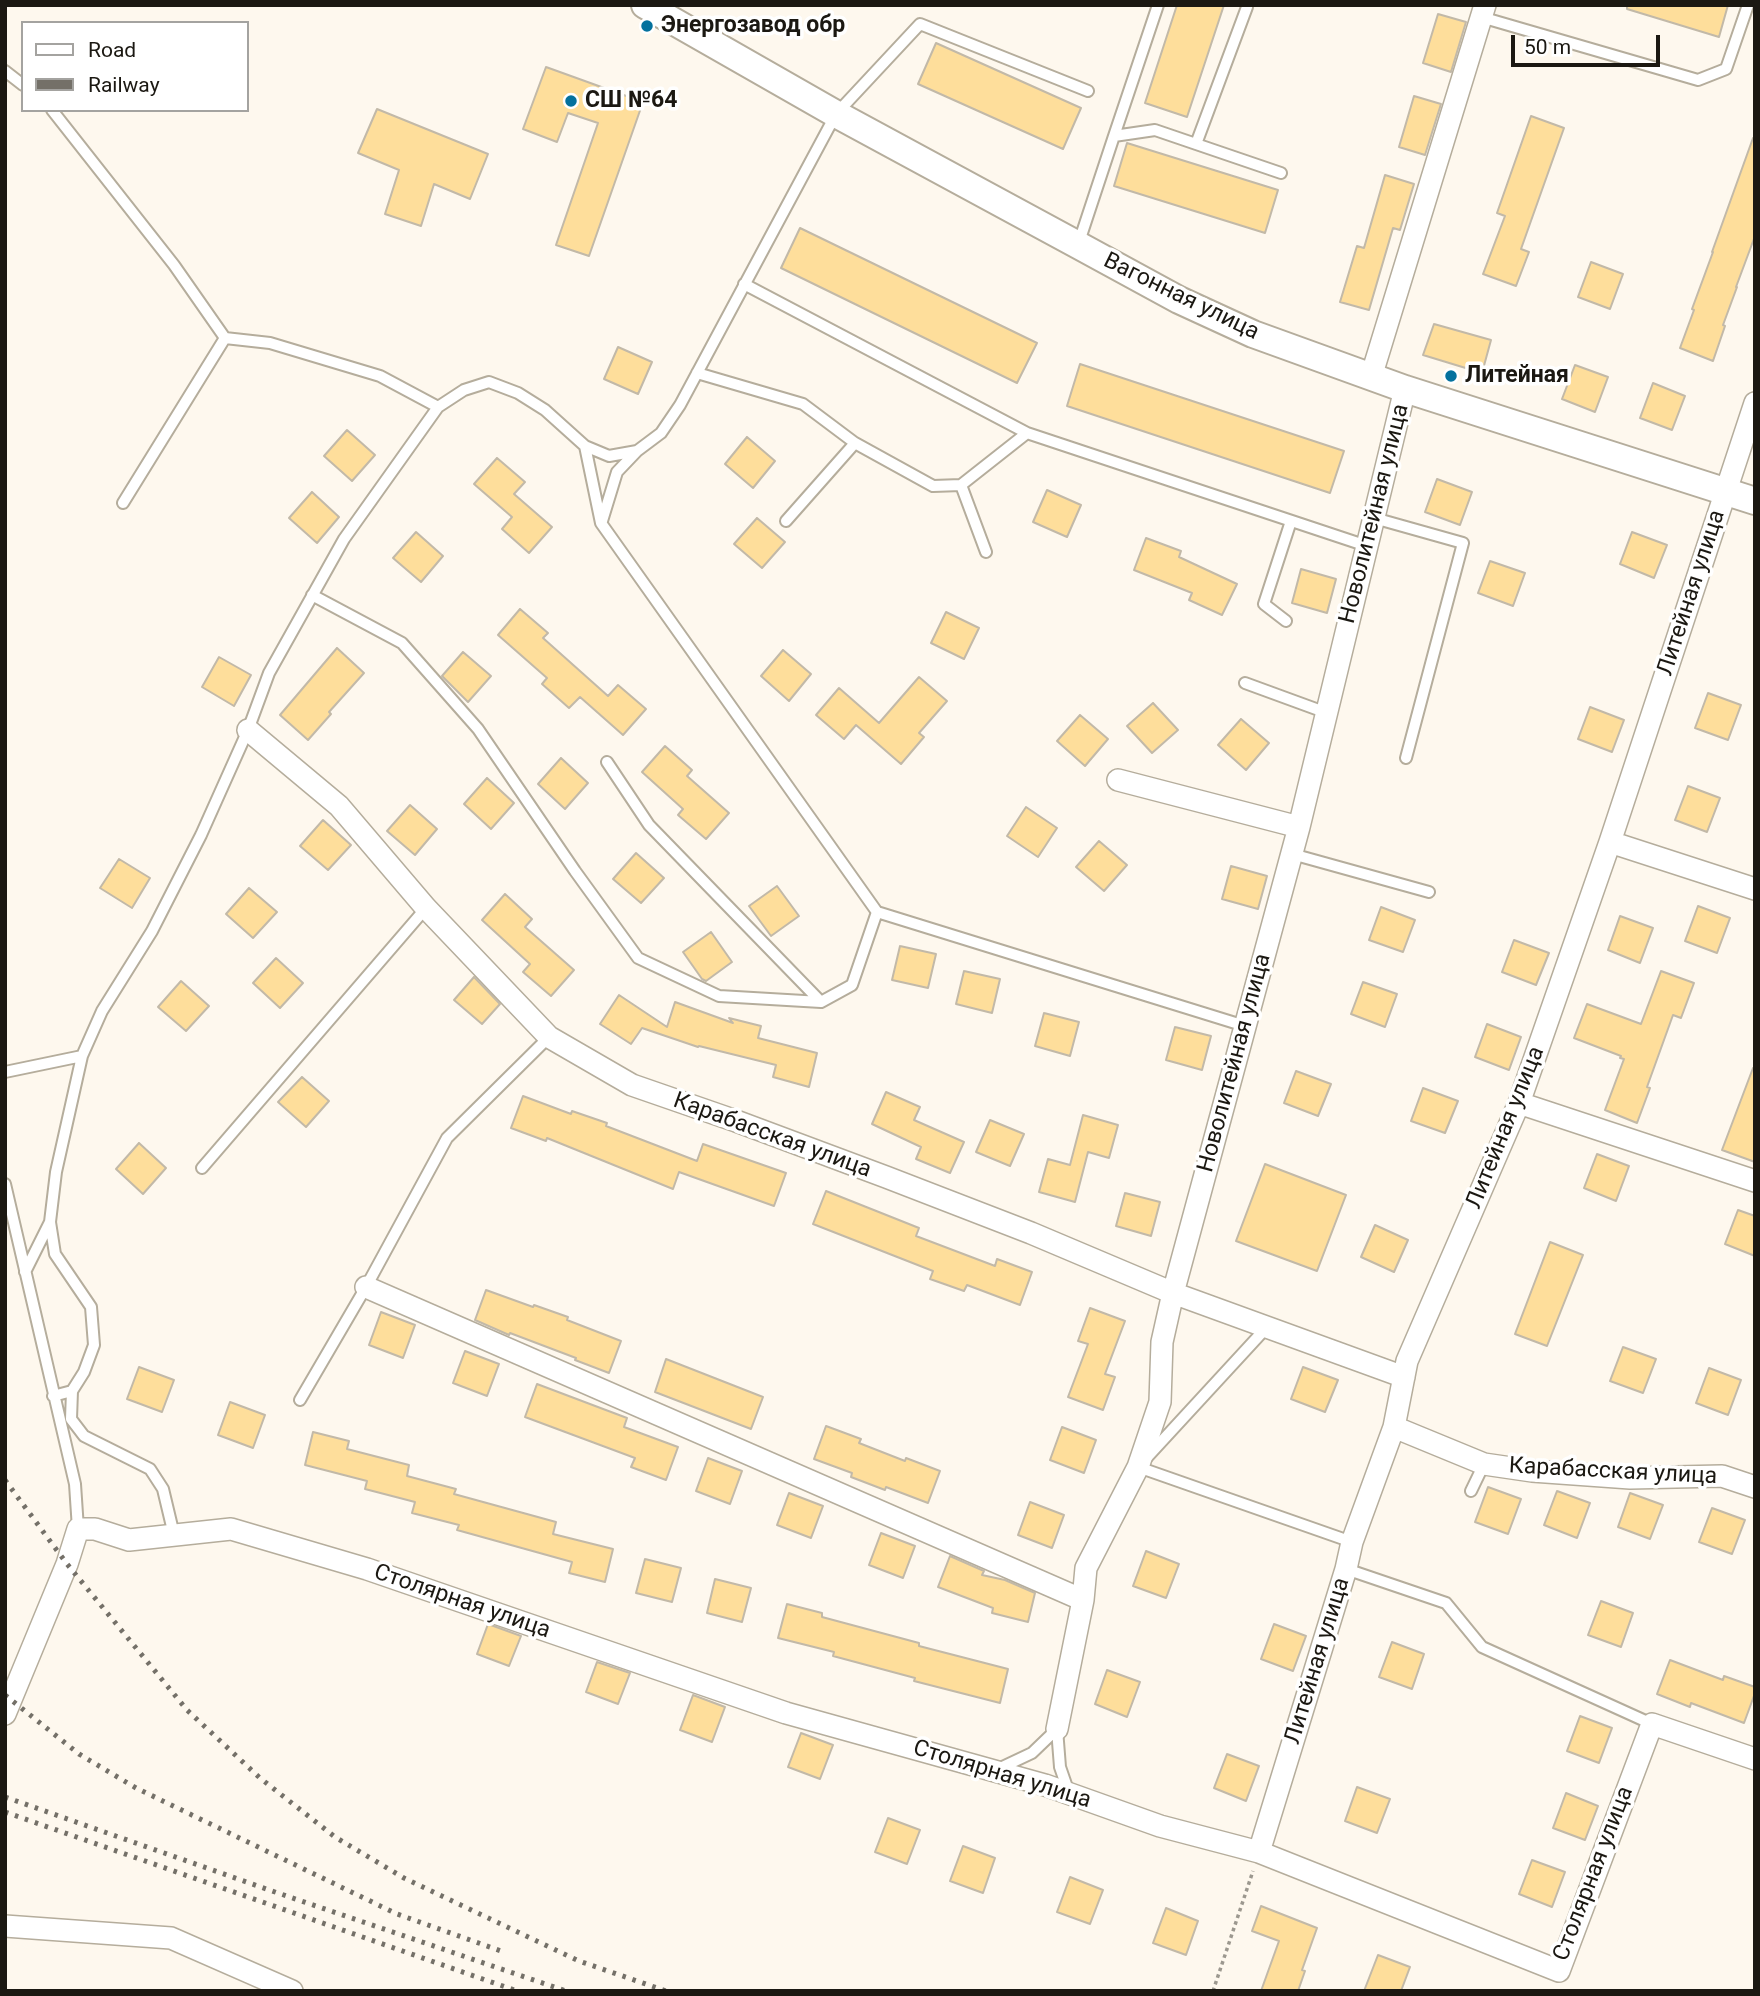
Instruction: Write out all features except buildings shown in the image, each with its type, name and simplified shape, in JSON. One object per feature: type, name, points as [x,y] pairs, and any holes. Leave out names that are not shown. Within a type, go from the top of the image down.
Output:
[{"type":"street","name":"Вагонная улица","points":[[645,5],[836,114],[1179,300],[1253,334],[1405,389],[1755,501]]},
{"type":"street","name":"Новолитейная улица","points":[[1371,377],[1483,11]]},
{"type":"street","name":"Новолитейная улица","points":[[1057,1730],[1083,1600],[1086,1569],[1138,1467],[1160,1402],[1162,1342],[1173,1293],[1299,827],[1405,389]]},
{"type":"street","name":"Литейная улица","points":[[1259,1852],[1352,1542],[1394,1427],[1407,1361],[1519,1103],[1610,842],[1755,403]]},
{"type":"street","name":"Карабасская улица","points":[[248,730],[339,806],[426,908],[549,1037],[632,1086],[886,1177],[1031,1233],[1173,1293],[1404,1377]]},
{"type":"street","points":[[1118,780],[1299,827]]},
{"type":"street","points":[[1610,842],[1755,889]]},
{"type":"street","points":[[1519,1103],[1755,1181]]},
{"type":"street","points":[[366,1287],[1083,1600]]},
{"type":"street","name":"Карабасская улица","points":[[1394,1427],[1484,1465],[1532,1472],[1630,1478],[1722,1476],[1755,1487]]},
{"type":"street","points":[[5,1714],[78,1529]]},
{"type":"street","name":"Столярная улица","points":[[78,1529],[95,1529],[130,1540],[231,1529],[367,1569],[786,1713],[995,1770],[1160,1826],[1259,1852],[1559,1971],[1652,1724]]},
{"type":"street","points":[[1652,1724],[1755,1759]]},
{"type":"street","points":[[5,1926],[171,1938],[292,1991]]},
{"type":"lane","points":[[1078,245],[1158,5]]},
{"type":"lane","points":[[1483,11],[1698,80],[1726,69],[1748,5]]},
{"type":"lane","points":[[1196,144],[1247,7]]},
{"type":"lane","points":[[601,523],[617,472],[637,451],[661,433],[680,405],[836,114],[920,24],[1088,91]]},
{"type":"lane","points":[[5,71],[21,83]]},
{"type":"lane","points":[[54,112],[174,265],[225,338],[270,343],[380,376],[438,407]]},
{"type":"lane","points":[[1114,136],[1155,130],[1281,173]]},
{"type":"lane","points":[[744,284],[1027,433],[1367,546]]},
{"type":"lane","points":[[123,503],[225,338]]},
{"type":"lane","points":[[696,373],[803,404],[855,443],[933,486],[961,485],[1027,433]]},
{"type":"lane","points":[[174,1535],[163,1489],[150,1469],[84,1436],[71,1419],[72,1391],[84,1372],[94,1345],[91,1307],[55,1254],[50,1223],[56,1172],[82,1056],[102,1011],[152,931],[201,835],[248,730],[269,673],[344,539],[438,407],[464,390],[489,383],[518,393],[545,410],[585,446],[609,456],[637,451]]},
{"type":"lane","points":[[786,521],[855,443]]},
{"type":"lane","points":[[585,446],[601,523],[877,912],[1245,1026]]},
{"type":"lane","points":[[961,485],[986,552]]},
{"type":"lane","points":[[1374,518],[1463,543],[1406,758]]},
{"type":"lane","points":[[1286,621],[1264,604],[1291,521]]},
{"type":"lane","points":[[312,595],[402,643],[478,729],[638,958],[719,996],[821,1002],[852,985],[877,912]]},
{"type":"lane","points":[[1245,683],[1326,713]]},
{"type":"lane","points":[[607,762],[649,825],[821,1002]]},
{"type":"lane","points":[[1292,854],[1429,892]]},
{"type":"lane","points":[[202,1168],[426,908]]},
{"type":"lane","points":[[300,1400],[366,1287],[447,1138],[549,1037]]},
{"type":"lane","points":[[5,1072],[82,1056]]},
{"type":"lane","points":[[5,1184],[75,1484],[78,1529]]},
{"type":"lane","points":[[25,1272],[50,1223]]},
{"type":"lane","points":[[1267,1327],[1138,1467],[1352,1542]]},
{"type":"lane","points":[[53,1396],[72,1391]]},
{"type":"lane","points":[[1471,1491],[1484,1465]]},
{"type":"lane","points":[[1346,1569],[1446,1604],[1482,1647],[1652,1724]]},
{"type":"lane","points":[[995,1770],[1032,1753],[1057,1730]]},
{"type":"lane","points":[[1057,1730],[1060,1767],[1069,1793]]},
{"type":"path","points":[[1213,1991],[1259,1852]]},
{"type":"railway","points":[[5,1480],[67,1564],[187,1710],[260,1778],[335,1837],[404,1878],[579,1961],[666,1991]]},
{"type":"railway","points":[[5,1695],[79,1754],[136,1788],[397,1914],[504,1952]]},
{"type":"railway","points":[[5,1797],[566,1991]]},
{"type":"railway","points":[[5,1812],[517,1991]]},
{"type":"place","name":"Энергозавод обр","points":[[647,26]]},
{"type":"place","name":"СШ №64","points":[[571,101]]},
{"type":"place","name":"Литейная","points":[[1451,376]]}]
